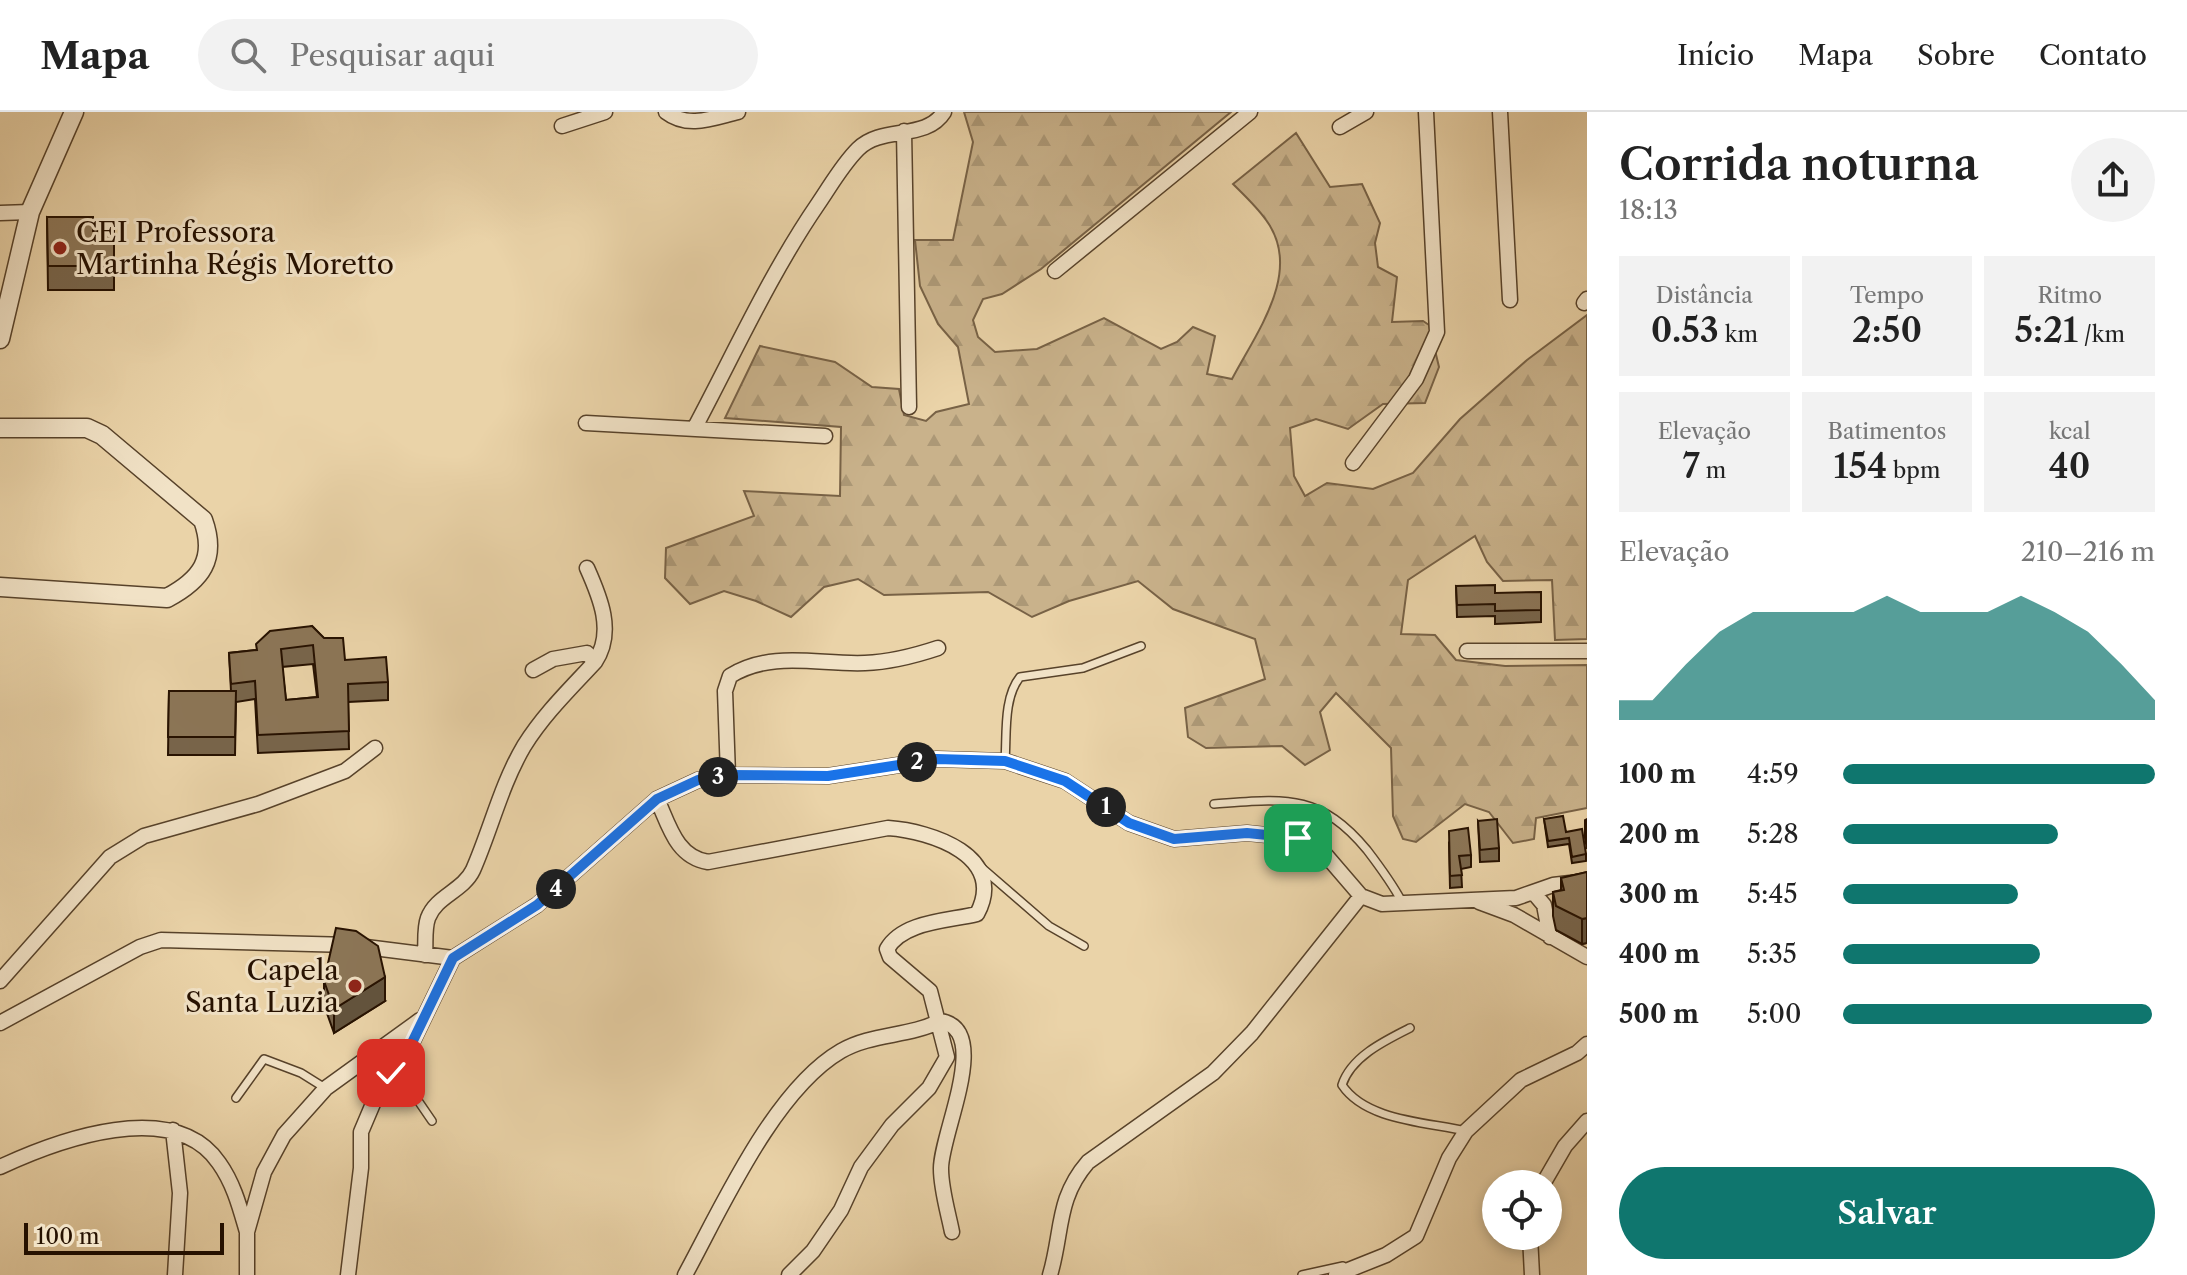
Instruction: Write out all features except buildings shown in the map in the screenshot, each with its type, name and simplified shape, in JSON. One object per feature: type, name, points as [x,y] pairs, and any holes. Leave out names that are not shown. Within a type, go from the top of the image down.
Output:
[{"type":"street","points":[[0,339],[30,212],[74,112]]},
{"type":"street","points":[[562,126],[605,112]]},
{"type":"street","points":[[666,112],[682,121],[697,122],[738,112]]},
{"type":"street","points":[[694,429],[787,254],[844,165],[871,138],[937,123],[944,112]]},
{"type":"street","points":[[1055,271],[1250,112]]},
{"type":"street","points":[[1340,127],[1366,112]]},
{"type":"street","points":[[1353,463],[1416,379],[1437,332],[1426,112]]},
{"type":"street","points":[[1500,112],[1510,300]]},
{"type":"street","points":[[904,131],[909,407]]},
{"type":"street","points":[[0,213],[30,212]]},
{"type":"street","points":[[586,423],[825,436]]},
{"type":"street","points":[[0,428],[87,428],[102,435],[203,520],[208,535],[206,563],[199,574],[191,585],[167,598],[0,587]]},
{"type":"street","points":[[425,955],[426,921],[440,901],[461,886],[472,873],[491,818],[524,747],[558,700],[599,654],[605,618],[602,600],[587,568]]},
{"type":"street","points":[[728,775],[725,691],[730,676],[760,662],[863,664],[910,658],[938,648]]},
{"type":"street","points":[[1467,651],[1587,651]]},
{"type":"street","points":[[533,670],[567,655],[587,653],[595,662]]},
{"type":"street","points":[[0,981],[110,857],[144,836],[258,804],[345,771],[375,748]]},
{"type":"street","points":[[348,1275],[361,1168],[361,1132],[391,1073],[408,1051],[453,958],[537,905],[657,799],[698,780],[728,775],[828,776],[937,759],[1005,761],[1065,781],[1129,823],[1174,839],[1247,833],[1298,838],[1324,853],[1361,896],[1382,904],[1403,906],[1516,898],[1553,885],[1584,882]]},
{"type":"street","points":[[657,799],[682,851],[693,860],[708,862],[888,828],[910,829],[937,837],[969,856],[983,888],[977,914],[924,925],[892,941],[887,949],[890,957],[930,991],[947,1057],[941,1073],[892,1125],[861,1167],[841,1210],[813,1251],[789,1275]]},
{"type":"street","points":[[1529,924],[1557,894],[1584,882]]},
{"type":"street","points":[[1533,892],[1544,910],[1550,937]]},
{"type":"street","points":[[1050,1275],[1064,1199],[1073,1180],[1088,1162],[1213,1073],[1252,1033],[1361,896]]},
{"type":"street","points":[[1514,915],[1516,898]]},
{"type":"street","points":[[1475,901],[1514,915],[1587,957]]},
{"type":"street","points":[[0,1023],[140,947],[161,940],[350,945],[453,958]]},
{"type":"street","points":[[247,1232],[264,1172],[284,1135],[326,1088],[381,1052],[424,1018]]},
{"type":"street","points":[[685,1275],[773,1116],[799,1085],[839,1052],[871,1037],[940,1021],[950,1023],[959,1030],[965,1061],[941,1169],[952,1232]]},
{"type":"street","points":[[1336,1275],[1386,1255],[1416,1236],[1449,1158],[1466,1131],[1521,1080],[1577,1053],[1587,1044]]},
{"type":"street","points":[[1551,1170],[1565,1146],[1587,1121]]},
{"type":"street","points":[[0,1167],[34,1152],[114,1130],[141,1127],[173,1130],[218,1160],[233,1187],[247,1232],[250,1253],[247,1275]]},
{"type":"street","points":[[173,1130],[180,1193],[175,1275]]},
{"type":"street","points":[[1531,1250],[1532,1275]]},
{"type":"lane","points":[[1005,761],[1008,713],[1014,685],[1020,677],[1083,668],[1141,646]]},
{"type":"lane","points":[[1214,804],[1266,800],[1301,803],[1329,812],[1350,830],[1392,882],[1403,906]]},
{"type":"lane","points":[[969,856],[1026,909],[1084,946]]},
{"type":"lane","points":[[1410,1028],[1385,1040],[1347,1069],[1342,1085],[1353,1101],[1390,1115],[1466,1131]]},
{"type":"lane","points":[[236,1098],[264,1059],[301,1073],[326,1088]]},
{"type":"lane","points":[[391,1073],[408,1086],[432,1121]]},
{"type":"lane","points":[[1302,1275],[1361,1263]]},
{"type":"green space","points":[[964,112],[1231,112],[1041,269],[1002,294],[983,299],[973,320],[978,337],[995,352],[1037,349],[1104,318],[1161,349],[1177,342],[1193,327],[1215,336],[1207,374],[1232,379],[1272,301],[1280,260],[1276,240],[1266,220],[1233,184],[1296,133],[1330,187],[1362,184],[1380,223],[1375,243],[1378,267],[1397,277],[1392,322],[1423,321],[1429,325],[1439,367],[1425,403],[1383,404],[1348,429],[1316,419],[1290,428],[1294,476],[1305,496],[1327,483],[1373,489],[1413,473],[1460,419],[1527,360],[1587,315],[1587,639],[1555,640],[1552,580],[1503,581],[1487,562],[1475,536],[1408,580],[1401,634],[1435,635],[1456,660],[1505,666],[1587,665],[1587,808],[1536,818],[1534,839],[1513,843],[1489,812],[1465,804],[1416,842],[1403,839],[1393,816],[1391,748],[1336,693],[1320,712],[1330,750],[1305,765],[1282,746],[1206,748],[1188,737],[1185,708],[1265,679],[1255,639],[1173,609],[1138,581],[1069,601],[1032,617],[988,592],[884,595],[858,579],[824,587],[791,617],[724,591],[690,604],[665,578],[666,548],[754,516],[744,491],[840,496],[841,427],[725,418],[760,346],[835,362],[872,387],[899,389],[904,415],[926,421],[936,412],[969,404],[958,347],[938,324],[920,286],[915,240],[953,240],[973,142]]},
{"type":"place","name":"CEI Professora Martinha Régis Moretto","points":[[60,248]]},
{"type":"place","name":"Capela Santa Luzia","points":[[355,986]]},
{"type":"route","points":[[391,1073],[408,1051],[453,958],[537,905],[657,799],[671,789],[698,780],[728,775],[828,776],[937,759],[1005,761],[1065,781],[1129,823],[1174,839],[1247,833],[1275,833],[1298,838]]}]
